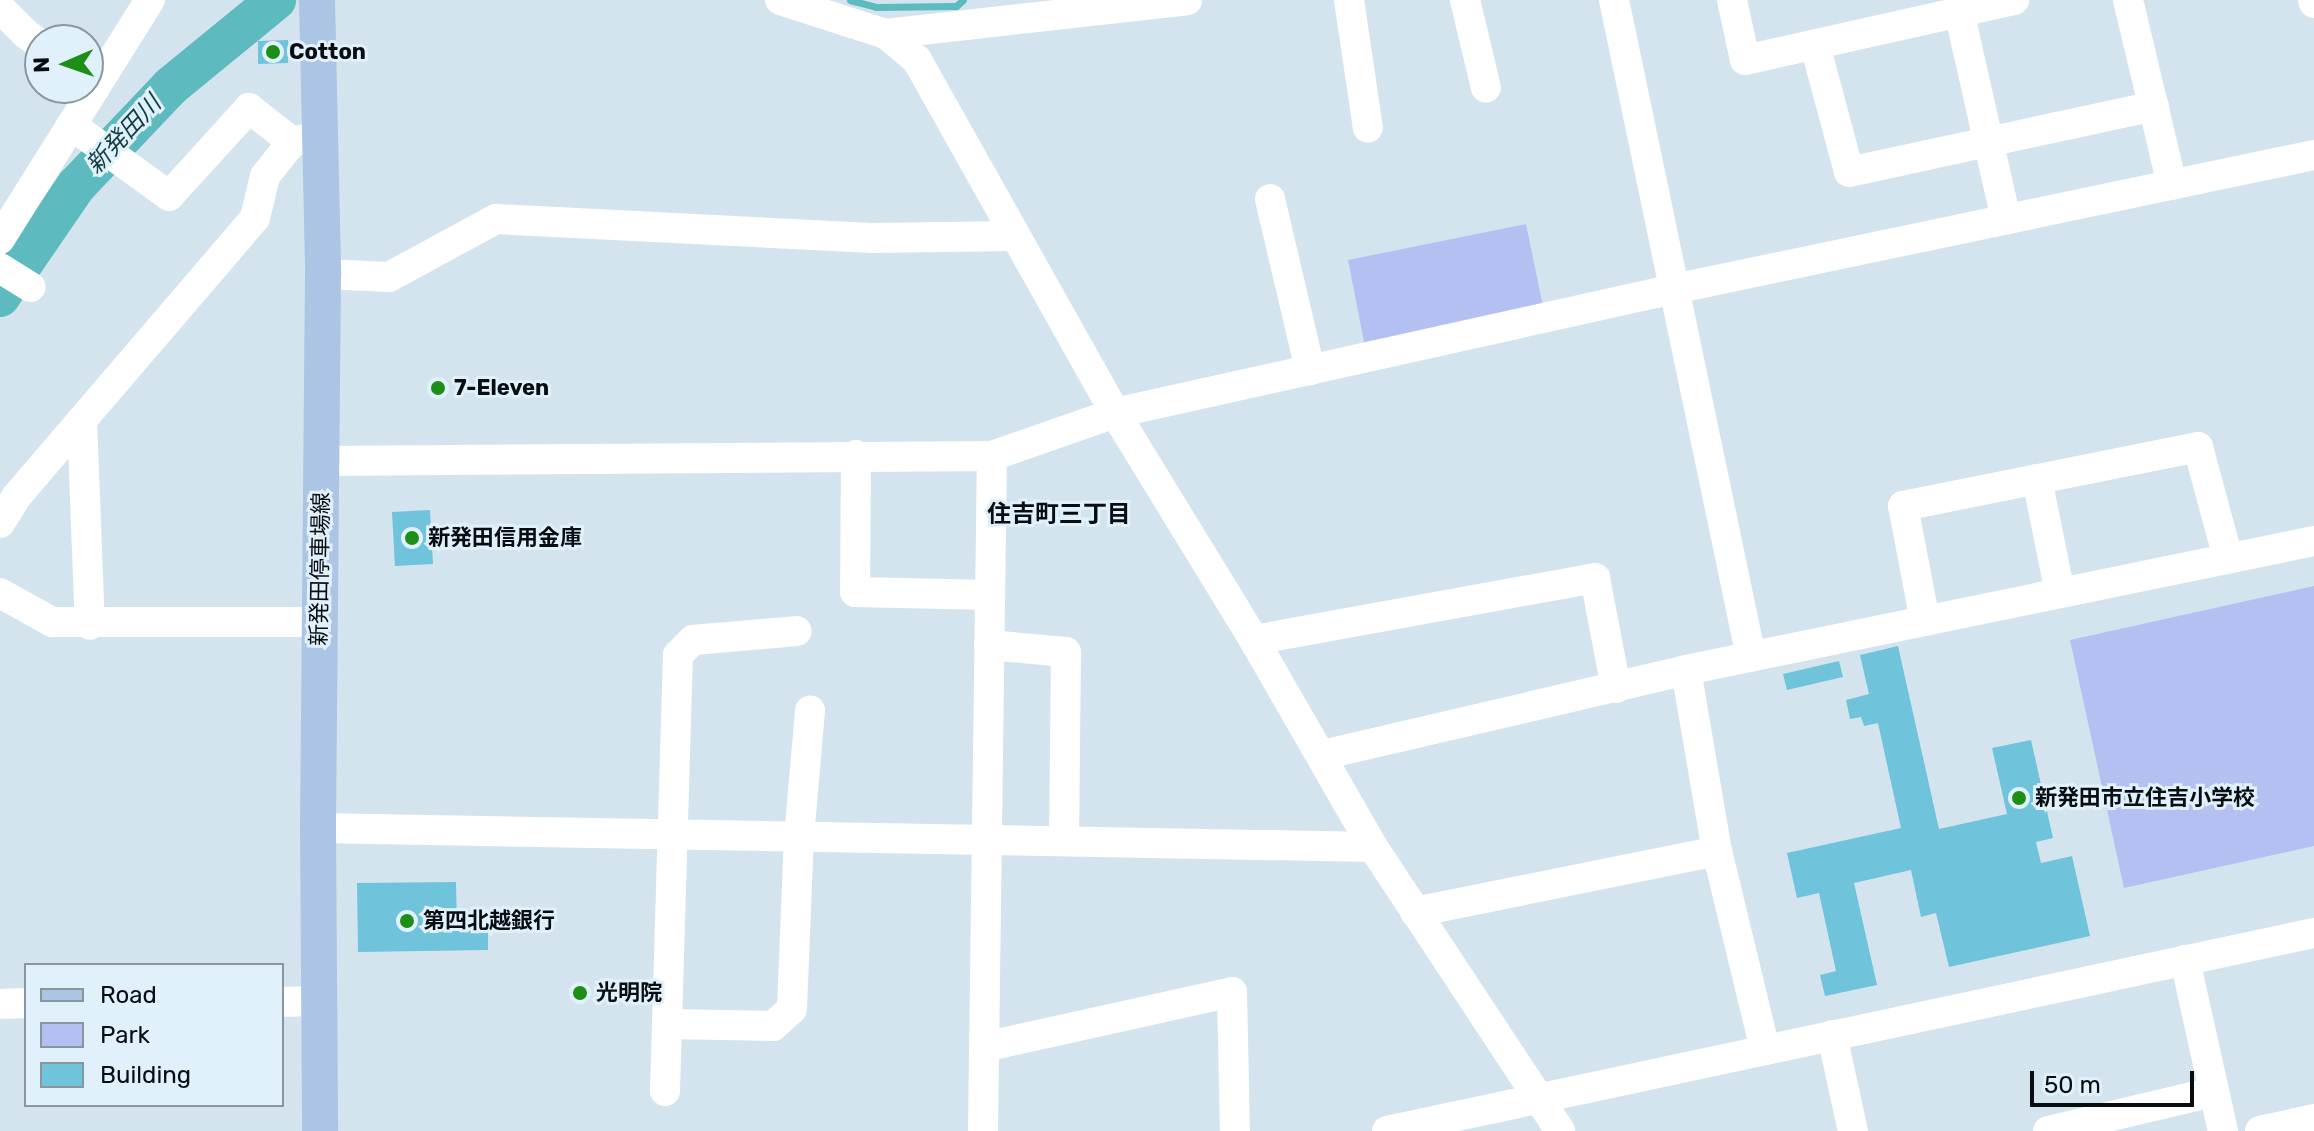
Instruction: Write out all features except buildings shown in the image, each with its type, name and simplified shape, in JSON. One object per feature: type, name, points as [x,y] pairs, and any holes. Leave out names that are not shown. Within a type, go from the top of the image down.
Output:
[{"type":"main road","name":"新発田停車場線","points":[[317,4],[305,139],[323,274],[318,828],[320,1131]]},
{"type":"street","points":[[104,63],[150,0]]},
{"type":"street","points":[[780,0],[886,34],[917,60],[1115,413],[1254,640],[1373,847],[1537,1101],[1560,1131]]},
{"type":"street","points":[[886,34],[1187,0]]},
{"type":"street","points":[[1349,0],[1368,128]]},
{"type":"street","points":[[1465,0],[1486,88]]},
{"type":"street","points":[[1614,0],[1751,657]]},
{"type":"street","points":[[1732,0],[1745,60],[2014,0]]},
{"type":"street","points":[[2128,0],[2172,185]]},
{"type":"street","points":[[0,8],[24,30]]},
{"type":"street","points":[[1959,11],[2006,220]]},
{"type":"street","points":[[1815,45],[1849,172],[2154,106]]},
{"type":"street","points":[[0,239],[81,104]]},
{"type":"street","points":[[0,523],[16,497],[255,218],[265,176],[305,139],[249,108],[169,196],[71,125]]},
{"type":"street","points":[[321,461],[992,456],[1115,413],[1674,289],[2314,155]]},
{"type":"street","points":[[1270,199],[1310,370]]},
{"type":"street","points":[[323,274],[389,277],[496,219],[872,238],[1013,236]]},
{"type":"street","points":[[82,420],[90,625]]},
{"type":"street","points":[[1925,621],[1903,506],[2198,447],[2228,558]]},
{"type":"street","points":[[856,455],[855,592],[990,595]]},
{"type":"street","points":[[983,1131],[992,456]]},
{"type":"street","points":[[2037,479],[2060,593]]},
{"type":"street","points":[[1322,755],[1686,670],[2314,541]]},
{"type":"street","points":[[1254,640],[1595,578],[1616,688]]},
{"type":"street","points":[[0,593],[52,622],[90,625],[319,622]]},
{"type":"street","points":[[665,1091],[678,655],[693,640],[797,631]]},
{"type":"street","points":[[989,645],[1066,652],[1064,841]]},
{"type":"street","points":[[1686,670],[1717,851],[1765,1050]]},
{"type":"street","points":[[667,1024],[773,1026],[792,1009],[799,837],[810,710]]},
{"type":"street","points":[[318,828],[1373,847]]},
{"type":"street","points":[[1415,912],[1717,851]]},
{"type":"street","points":[[1387,1131],[2314,933]]},
{"type":"street","points":[[2185,960],[2223,1131]]},
{"type":"street","points":[[984,1047],[1232,992],[1235,1131]]},
{"type":"street","points":[[284,1002],[319,1001]]},
{"type":"street","points":[[0,1004],[24,1003]]},
{"type":"street","points":[[1832,1035],[1853,1131]]},
{"type":"street","points":[[2048,1131],[2213,1092]]},
{"type":"street","points":[[2260,1131],[2314,1119]]},
{"type":"green space","points":[[1526,224],[1544,311],[1365,347],[1348,260]]},
{"type":"green space","points":[[2314,586],[2314,846],[2124,888],[2070,640]]},
{"type":"waterway","name":"新発田川","points":[[0,297],[76,186],[171,86],[276,0]]},
{"type":"waterway","points":[[850,0],[876,7],[956,6],[963,0]]},
{"type":"place","name":"Cotton","points":[[273,52]]},
{"type":"place","name":"7-Eleven","points":[[438,388]]},
{"type":"place","name":"新発田信用金庫","points":[[412,538]]},
{"type":"place","name":"新発田市立住吉小学校","points":[[2019,798]]},
{"type":"place","name":"第四北越銀行","points":[[407,921]]},
{"type":"place","name":"光明院","points":[[580,993]]},
{"type":"district","name":"住吉町三丁目","points":[[1059,515]]}]
